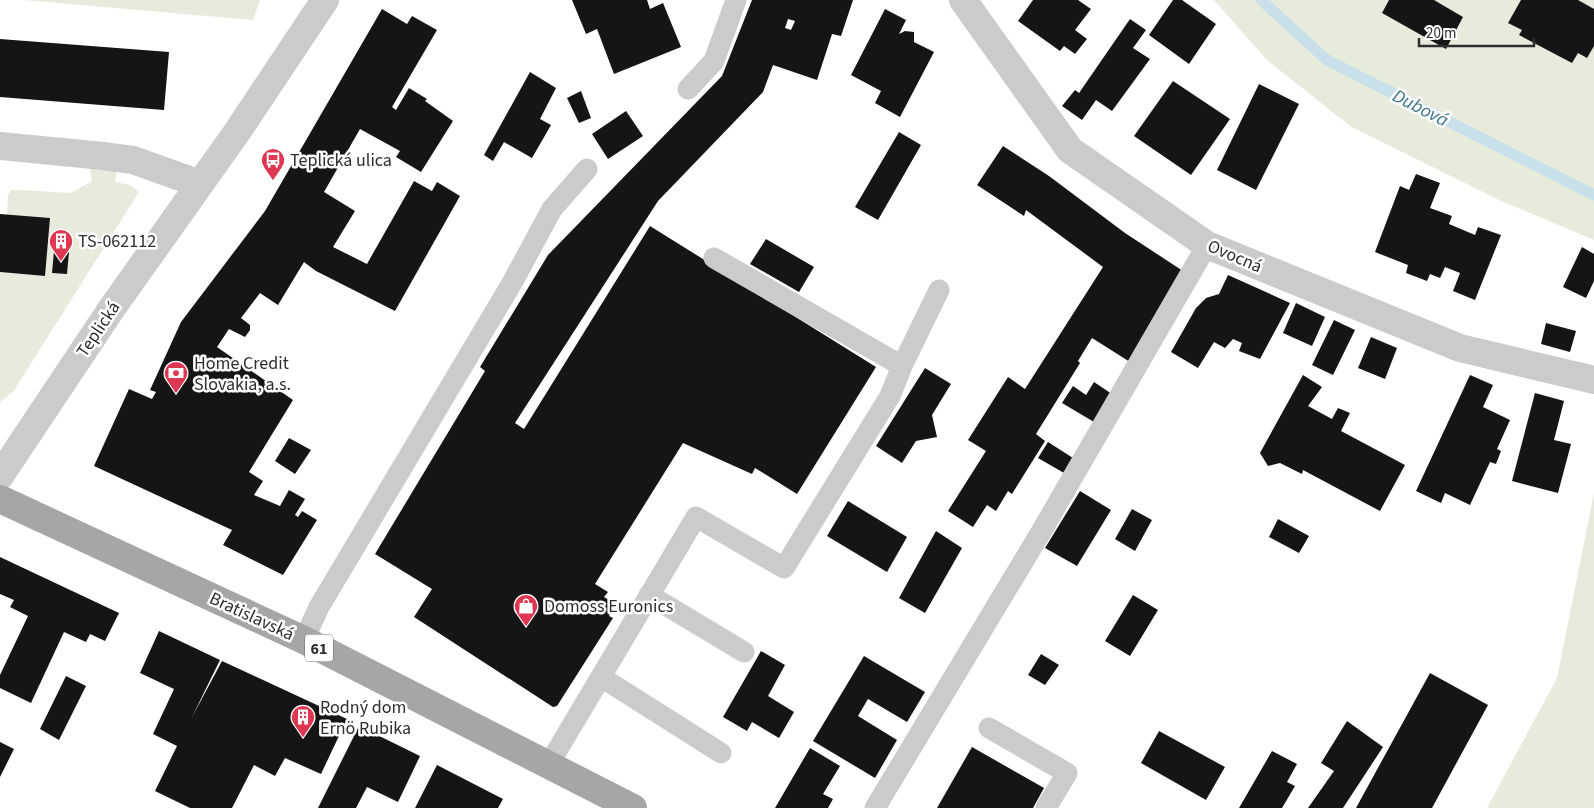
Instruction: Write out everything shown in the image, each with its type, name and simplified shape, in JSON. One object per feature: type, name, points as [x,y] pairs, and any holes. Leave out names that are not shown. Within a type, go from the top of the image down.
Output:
[{"type":"main road","name":"Bratislavská","points":[[0,499],[304,640],[633,808]]},
{"type":"street","name":"Teplická","points":[[0,476],[112,308],[200,184],[325,0]]},
{"type":"street","name":"Ovocná","points":[[963,0],[1070,150],[1207,245],[1460,348],[1594,380]]},
{"type":"street","points":[[0,146],[133,160],[200,184]]},
{"type":"lane","points":[[688,89],[714,61],[736,0]]},
{"type":"lane","points":[[304,640],[319,607],[512,283],[552,209],[588,169]]},
{"type":"lane","points":[[875,808],[1041,532],[1207,245]]},
{"type":"lane","points":[[714,258],[902,366]]},
{"type":"lane","points":[[549,764],[696,516],[784,568],[890,396],[902,366],[939,290]]},
{"type":"lane","points":[[649,595],[744,652]]},
{"type":"lane","points":[[601,676],[721,753]]},
{"type":"lane","points":[[989,728],[1067,773],[1046,808]]},
{"type":"shaded area","points":[[24,0],[260,0],[253,20]]},
{"type":"shaded area","points":[[1214,0],[1594,0],[1594,240],[1499,200],[1350,126],[1267,60]]},
{"type":"shaded area","points":[[90,168],[117,170],[115,182],[130,185],[139,192],[13,392],[0,402],[0,272],[44,276],[7,215],[8,195],[11,190],[71,193],[92,181]]},
{"type":"shaded area","points":[[1594,493],[1594,808],[1487,808],[1557,678]]},
{"type":"building","points":[[572,0],[647,0],[650,9],[663,3],[681,47],[614,74],[597,29],[586,34]]},
{"type":"building","points":[[752,0],[853,0],[841,36],[832,34],[817,80],[773,65],[763,92],[658,201],[515,423],[524,429],[650,226],[876,367],[797,494],[755,468],[752,474],[683,443],[595,584],[608,592],[604,597],[616,604],[609,616],[613,618],[557,706],[553,707],[414,617],[432,589],[375,554],[485,371],[480,367],[548,255],[722,76]],"holes":[[[788,19],[795,21],[791,30],[785,28]]]},
{"type":"building","points":[[1033,0],[1078,0],[1091,9],[1075,30],[1087,39],[1075,54],[1064,46],[1060,51],[1018,21]]},
{"type":"building","points":[[1173,0],[1182,0],[1216,24],[1189,64],[1149,35]]},
{"type":"building","points":[[1389,0],[1434,0],[1463,17],[1446,49],[1382,13]]},
{"type":"building","points":[[1521,0],[1578,0],[1594,9],[1594,46],[1587,58],[1578,53],[1572,63],[1519,35],[1522,30],[1508,23]]},
{"type":"building","points":[[382,9],[407,24],[412,16],[437,30],[392,107],[396,110],[409,88],[427,99],[425,101],[453,121],[421,172],[396,157],[400,151],[360,129],[324,192],[355,211],[333,247],[367,264],[414,181],[432,191],[437,182],[460,196],[395,311],[316,271],[304,262],[278,305],[260,293],[241,318],[250,325],[250,330],[245,337],[229,329],[217,347],[293,400],[249,472],[263,481],[254,495],[280,506],[289,490],[305,499],[295,515],[298,517],[302,511],[317,520],[283,575],[223,545],[232,530],[94,466],[129,389],[152,399],[156,392],[150,390],[181,322],[265,211]]},
{"type":"building","points":[[885,9],[906,20],[899,34],[905,31],[914,32],[914,42],[934,52],[900,117],[875,103],[881,91],[851,75]]},
{"type":"building","points":[[1130,19],[1146,30],[1133,48],[1150,59],[1112,111],[1096,100],[1082,120],[1062,106],[1075,90],[1079,93]]},
{"type":"building","points":[[0,39],[169,52],[164,110],[0,97]]},
{"type":"building","points":[[530,72],[556,88],[540,119],[551,125],[532,158],[504,142],[493,161],[484,155]]},
{"type":"building","points":[[1173,81],[1230,119],[1191,175],[1134,136]]},
{"type":"building","points":[[1259,84],[1299,104],[1256,190],[1217,170]]},
{"type":"building","points":[[581,91],[591,118],[579,123],[567,98]]},
{"type":"building","points":[[626,111],[643,136],[608,159],[592,134]]},
{"type":"building","points":[[899,132],[921,145],[878,220],[855,207]]},
{"type":"building","points":[[1003,146],[1049,176],[1125,233],[1183,271],[1130,362],[1092,338],[1078,361],[1080,363],[1036,434],[1045,441],[1012,494],[1008,491],[996,511],[987,505],[973,527],[948,511],[986,451],[968,440],[1008,377],[1025,389],[1103,267],[1026,210],[1024,216],[977,185]]},
{"type":"building","points":[[1416,174],[1440,183],[1430,208],[1452,216],[1449,224],[1475,235],[1478,227],[1501,235],[1475,300],[1453,291],[1460,273],[1445,267],[1440,278],[1430,274],[1427,281],[1406,273],[1408,265],[1375,252],[1400,186],[1409,190]]},
{"type":"building","points":[[0,214],[50,218],[45,276],[0,272]]},
{"type":"building","points":[[766,239],[814,267],[799,292],[750,264]]},
{"type":"building","points":[[1582,247],[1594,254],[1594,281],[1586,298],[1563,287]]},
{"type":"building","name":"TS-062112","points":[[54,251],[69,252],[67,274],[52,273]]},
{"type":"building","points":[[1228,275],[1290,303],[1260,359],[1239,351],[1242,343],[1233,339],[1225,348],[1214,342],[1198,368],[1171,352],[1196,308],[1206,298],[1219,294]]},
{"type":"building","points":[[1296,303],[1325,317],[1312,346],[1283,333]]},
{"type":"building","points":[[1334,320],[1355,330],[1333,375],[1312,365]]},
{"type":"building","points":[[1546,323],[1576,331],[1570,352],[1541,344]]},
{"type":"building","points":[[1371,337],[1397,348],[1385,379],[1358,368]]},
{"type":"building","points":[[925,368],[951,384],[932,415],[937,437],[916,441],[902,463],[876,446]]},
{"type":"building","points":[[1303,375],[1322,387],[1308,406],[1332,419],[1338,408],[1350,413],[1341,431],[1405,465],[1380,511],[1303,470],[1302,474],[1280,463],[1268,466],[1260,453]]},
{"type":"building","points":[[1470,375],[1493,385],[1483,407],[1510,420],[1497,449],[1501,451],[1496,464],[1490,462],[1470,505],[1445,493],[1441,503],[1416,491]]},
{"type":"building","points":[[1094,382],[1112,394],[1094,422],[1062,403],[1073,386],[1086,395]]},
{"type":"building","points":[[1535,393],[1564,401],[1554,440],[1571,444],[1558,493],[1512,481]]},
{"type":"building","points":[[289,438],[311,450],[295,474],[275,461]]},
{"type":"building","points":[[1048,442],[1073,458],[1064,473],[1038,458]]},
{"type":"building","points":[[1080,491],[1111,510],[1077,566],[1045,548]]},
{"type":"building","points":[[848,501],[907,537],[887,572],[827,536]]},
{"type":"building","points":[[1132,509],[1152,520],[1135,551],[1115,539]]},
{"type":"building","points":[[1278,519],[1309,536],[1299,553],[1269,537]]},
{"type":"building","points":[[936,531],[962,548],[925,613],[899,598]]},
{"type":"building","points":[[0,557],[119,613],[105,641],[90,634],[86,642],[64,632],[31,703],[0,688],[0,675],[28,616],[10,607],[14,600],[0,594]]},
{"type":"building","points":[[1133,595],[1158,610],[1130,656],[1105,641]]},
{"type":"building","points":[[159,631],[220,660],[192,717],[222,661],[347,719],[321,774],[285,758],[275,776],[254,765],[232,808],[190,808],[155,791],[177,746],[153,734],[174,689],[140,673]]},
{"type":"building","points":[[761,651],[785,665],[768,696],[794,712],[779,738],[752,722],[747,731],[723,717]]},
{"type":"building","points":[[1041,654],[1059,665],[1045,685],[1028,675]]},
{"type":"building","points":[[864,656],[925,692],[907,722],[868,699],[858,716],[897,740],[875,778],[813,741]]},
{"type":"building","points":[[1430,673],[1488,705],[1432,808],[1356,808]]},
{"type":"building","points":[[66,676],[86,686],[59,740],[40,729]]},
{"type":"building","points":[[1347,721],[1383,747],[1343,808],[1308,808],[1334,771],[1321,763]]},
{"type":"building","points":[[359,726],[420,756],[398,802],[367,787],[356,808],[318,808]]},
{"type":"building","points":[[1159,731],[1225,767],[1206,800],[1141,763]]},
{"type":"building","points":[[0,742],[14,749],[0,777]]},
{"type":"building","points":[[972,747],[1044,788],[1033,808],[937,808]]},
{"type":"building","points":[[810,748],[840,766],[823,794],[833,799],[828,808],[775,808]]},
{"type":"building","points":[[1272,751],[1297,764],[1287,782],[1295,786],[1282,808],[1239,808]]},
{"type":"building","points":[[437,765],[503,799],[498,808],[415,808]]},
{"type":"waterway","name":"Dubová","points":[[1261,0],[1327,60],[1594,195]]},
{"type":"place","name":"Teplická ulica","points":[[273,181]]},
{"type":"place","name":"TS-062112","points":[[61,262]]},
{"type":"place","name":"Home Credit Slovakia, a.s.","points":[[176,394]]},
{"type":"place","name":"Domoss Euronics","points":[[526,627]]},
{"type":"place","name":"Rodný dom Ernö Rubika","points":[[303,738]]}]
